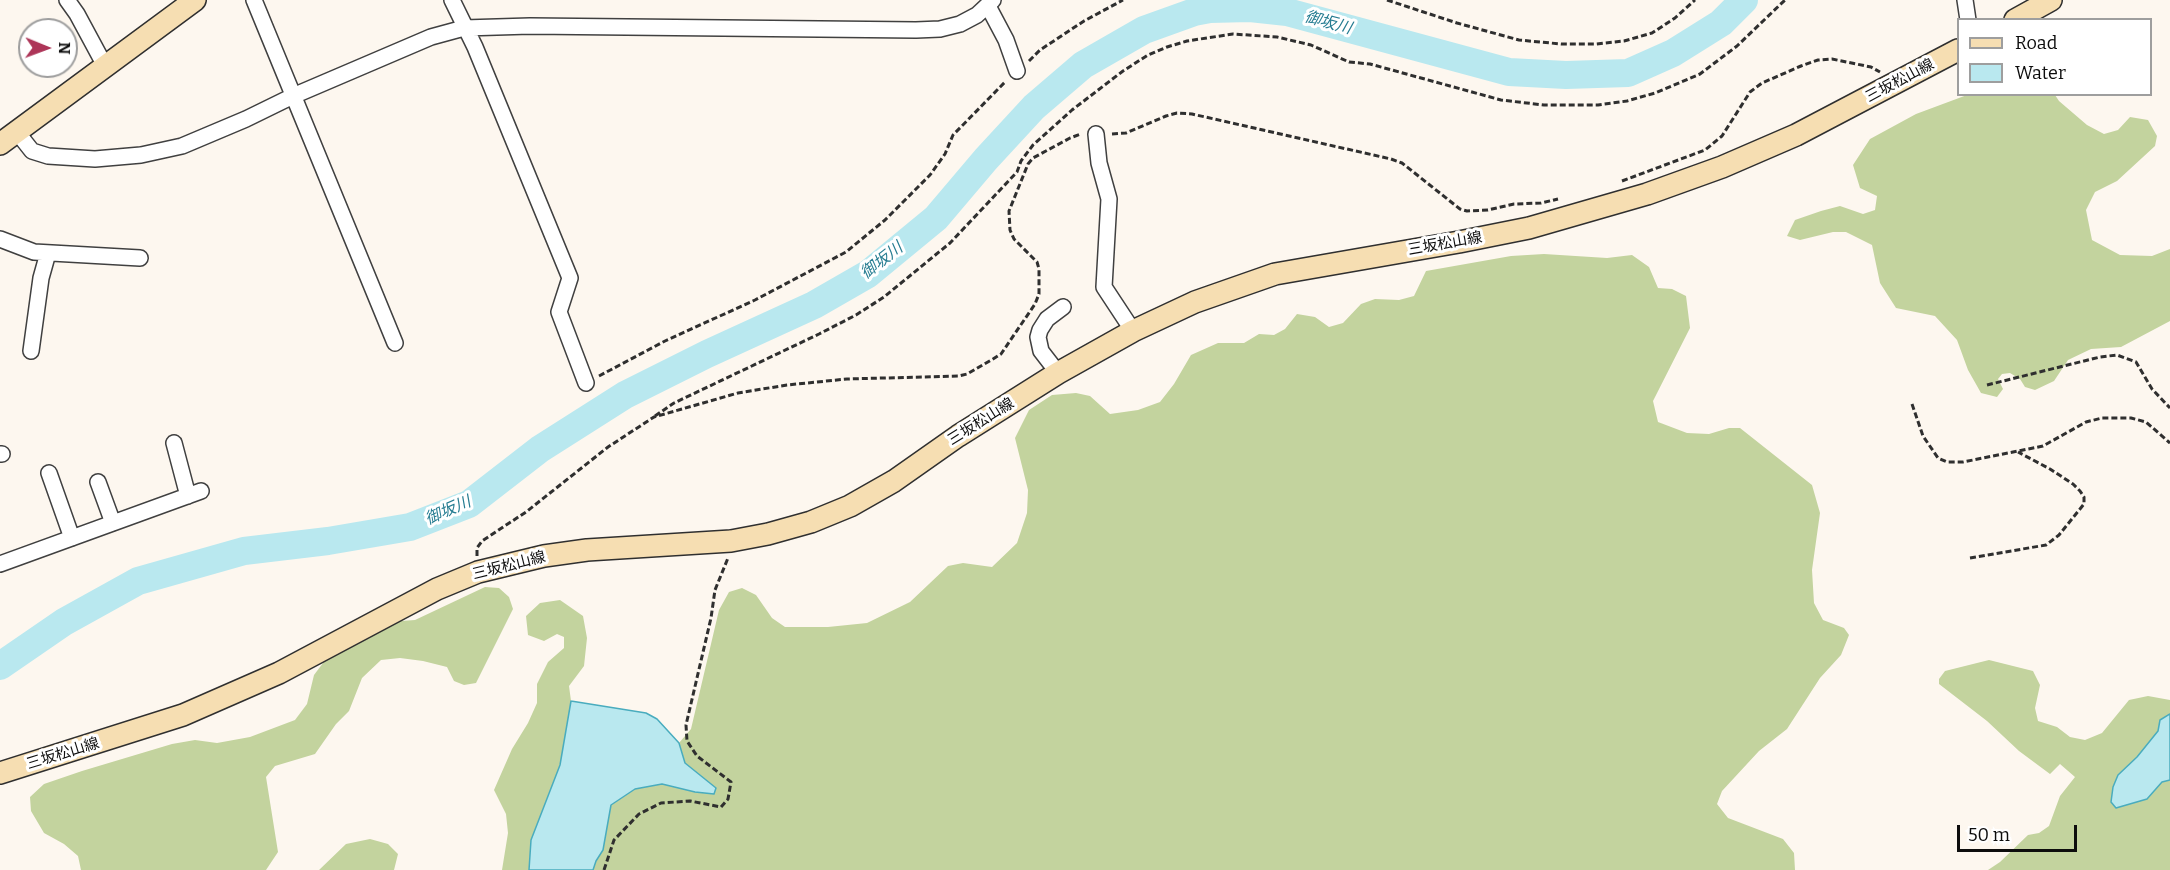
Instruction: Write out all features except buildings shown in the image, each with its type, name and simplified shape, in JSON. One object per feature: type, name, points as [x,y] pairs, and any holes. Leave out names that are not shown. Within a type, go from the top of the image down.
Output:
[{"type":"main road","points":[[0,144],[195,0]]},
{"type":"main road","points":[[2019,18],[2051,0]]},
{"type":"main road","name":"三坂松山線","points":[[0,773],[183,715],[279,673],[437,589],[478,572],[534,558],[587,550],[731,542],[811,522],[850,506],[894,481],[958,436],[1058,373],[1133,330],[1195,302],[1275,274],[1529,228],[1647,195],[1722,167],[1796,135],[1957,51]]},
{"type":"street","points":[[67,0],[105,66]]},
{"type":"street","points":[[254,0],[395,343]]},
{"type":"street","points":[[452,0],[475,47],[570,278],[559,312],[586,383]]},
{"type":"street","points":[[1965,0],[1968,18]]},
{"type":"street","points":[[17,132],[32,151],[48,156],[95,159],[141,155],[182,146],[431,37],[464,28],[530,26],[940,29],[960,24],[977,15],[990,3],[1017,71]]},
{"type":"street","points":[[1096,134],[1099,163],[1109,199],[1104,287],[1133,330]]},
{"type":"street","points":[[0,239],[34,252],[48,254],[140,258]]},
{"type":"street","points":[[31,351],[41,278],[48,254]]},
{"type":"street","points":[[1058,373],[1041,351],[1038,337],[1047,319],[1062,307]]},
{"type":"street","points":[[0,564],[194,494],[174,443]]},
{"type":"street","points":[[49,473],[72,538]]},
{"type":"street","points":[[98,482],[113,523]]},
{"type":"path","points":[[586,383],[665,341],[755,300],[846,252],[885,220],[930,175],[945,154],[953,135],[1040,50],[1084,21],[1123,0]]},
{"type":"path","points":[[1387,0],[1519,40],[1561,44],[1596,44],[1624,41],[1652,33],[1675,18],[1695,0]]},
{"type":"path","points":[[478,572],[477,552],[482,541],[526,512],[608,447],[674,403],[819,334],[884,297],[950,243],[1017,172],[1021,161],[1033,145],[1071,110],[1148,55],[1187,41],[1233,34],[1277,37],[1311,45],[1349,62],[1370,64],[1501,100],[1544,105],[1598,105],[1627,101],[1654,93],[1700,74],[1737,46],[1785,0]]},
{"type":"path","points":[[1621,181],[1705,150],[1722,136],[1750,92],[1762,83],[1818,60],[1832,59],[1871,67],[1896,84]]},
{"type":"path","points":[[654,417],[738,393],[787,386],[847,379],[967,375],[993,359],[1000,354],[1035,304],[1039,294],[1037,262],[1014,239],[1008,219],[1009,211],[1028,164],[1033,158],[1079,134],[1126,133],[1166,116],[1177,113],[1192,114],[1391,159],[1402,163],[1460,209],[1467,211],[1488,210],[1515,204],[1542,203],[1565,197]]},
{"type":"path","points":[[1987,385],[2100,357],[2117,355],[2136,362],[2152,389],[2170,408]]},
{"type":"path","points":[[1912,404],[1923,436],[1938,458],[1947,462],[1963,462],[2043,446],[2086,422],[2118,417],[2146,422],[2170,444]]},
{"type":"path","points":[[1970,558],[2046,545],[2059,536],[2084,504],[2084,497],[2073,484],[2017,452]]},
{"type":"path","points":[[604,870],[614,840],[639,814],[661,803],[690,801],[721,807],[728,799],[731,782],[697,756],[687,741],[686,725],[711,618],[715,590],[726,567],[731,542]]},
{"type":"green space","points":[[1964,96],[2056,96],[2087,125],[2104,134],[2118,130],[2130,117],[2148,120],[2157,136],[2155,146],[2117,181],[2095,192],[2086,210],[2092,240],[2120,255],[2152,256],[2170,249],[2170,321],[2121,347],[2091,349],[2068,360],[2054,381],[2035,390],[2025,387],[2020,379],[2010,373],[2002,374],[1998,379],[2003,389],[1997,397],[1981,393],[1968,370],[1957,340],[1935,316],[1896,308],[1880,283],[1872,245],[1846,232],[1833,232],[1800,240],[1787,236],[1795,220],[1821,211],[1840,206],[1863,214],[1875,210],[1877,196],[1860,188],[1853,165],[1870,139],[1916,114]]},
{"type":"green space","points":[[1544,254],[1607,258],[1632,255],[1649,267],[1658,288],[1672,289],[1686,296],[1690,328],[1653,401],[1658,422],[1687,433],[1709,434],[1729,428],[1740,428],[1812,485],[1820,513],[1812,570],[1814,603],[1823,620],[1844,628],[1849,635],[1841,655],[1820,678],[1787,729],[1759,751],[1722,791],[1717,804],[1728,818],[1783,839],[1794,853],[1795,870],[593,870],[603,850],[611,805],[635,789],[662,784],[695,792],[716,788],[685,763],[679,743],[691,729],[719,610],[729,592],[742,588],[756,595],[772,618],[785,627],[828,627],[867,623],[910,602],[948,566],[963,563],[992,567],[1017,543],[1027,513],[1028,490],[1015,438],[1029,410],[1052,395],[1076,393],[1090,396],[1110,414],[1138,410],[1160,402],[1191,355],[1218,343],[1244,343],[1259,334],[1274,335],[1285,329],[1297,314],[1315,317],[1329,327],[1343,323],[1361,304],[1375,299],[1399,300],[1414,296],[1426,271],[1511,256]]},
{"type":"green space","points":[[485,587],[499,588],[509,597],[513,609],[476,683],[464,685],[454,681],[447,667],[423,661],[400,658],[381,660],[362,678],[349,711],[336,724],[315,754],[275,766],[266,777],[278,852],[266,870],[81,870],[78,856],[64,844],[44,833],[31,811],[30,797],[44,784],[172,744],[195,740],[217,743],[250,737],[295,720],[307,704],[314,675],[326,659],[370,638],[387,622],[415,620]]},
{"type":"green space","points":[[560,600],[583,616],[587,638],[584,666],[569,686],[571,701],[560,765],[531,840],[529,870],[502,870],[508,833],[506,814],[494,790],[512,749],[537,703],[537,684],[548,662],[564,648],[564,637],[557,634],[544,641],[528,635],[526,616],[540,603]]},
{"type":"green space","points":[[1989,660],[2033,671],[2040,685],[2035,708],[2038,721],[2057,727],[2070,737],[2085,740],[2102,733],[2129,700],[2148,696],[2170,700],[2170,870],[1988,870],[2000,862],[2028,835],[2039,833],[2049,826],[2060,796],[2075,777],[2060,764],[2050,774],[1939,684],[1939,679],[1945,671]]},
{"type":"green space","points":[[370,839],[388,844],[398,854],[394,870],[319,870],[346,844]]},
{"type":"water","points":[[571,701],[646,713],[657,719],[679,743],[685,763],[716,788],[714,794],[662,784],[635,789],[611,805],[603,850],[593,870],[529,870],[531,840],[560,765]]},
{"type":"water","points":[[2170,714],[2170,780],[2162,782],[2147,799],[2116,808],[2111,802],[2113,787],[2118,775],[2137,757],[2158,731],[2160,720]]},
{"type":"waterway","name":"御坂川","points":[[0,666],[64,622],[138,581],[244,551],[328,541],[410,527],[469,504],[540,449],[625,395],[814,305],[868,274],[936,218],[1034,107],[1083,65],[1144,30],[1194,12],[1210,9],[1250,8],[1287,12],[1509,72],[1566,75],[1628,73],[1673,53],[1721,23],[1744,0]]}]
